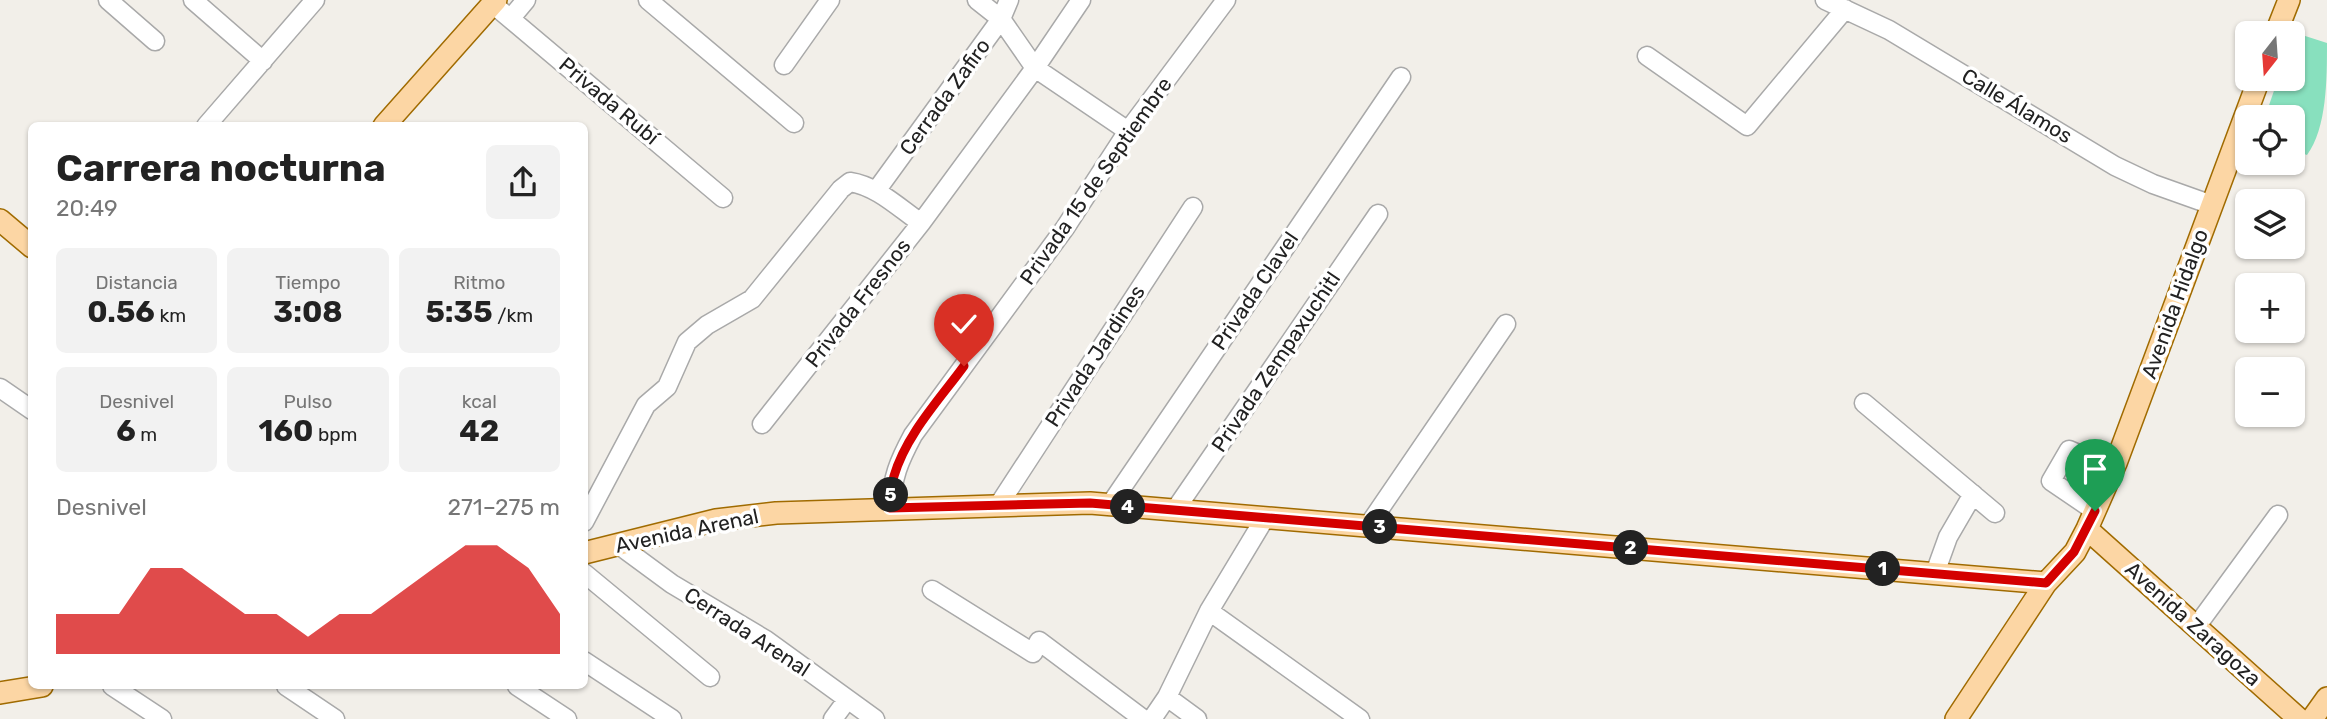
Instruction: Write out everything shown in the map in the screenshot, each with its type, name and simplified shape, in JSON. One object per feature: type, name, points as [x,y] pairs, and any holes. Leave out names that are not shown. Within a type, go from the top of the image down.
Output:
[{"type":"main road","points":[[2281,21],[2289,0]]},
{"type":"main road","points":[[388,122],[495,2]]},
{"type":"main road","name":"Avenida Hidalgo","points":[[1956,719],[2046,583],[2074,552],[2091,520],[2113,469],[2255,91]]},
{"type":"main road","points":[[0,220],[28,244]]},
{"type":"main road","name":"Avenida Arenal","points":[[588,552],[716,520],[776,513],[1090,503],[2046,583]]},
{"type":"main road","name":"Avenida Zaragoza","points":[[2091,520],[2196,627],[2299,719]]},
{"type":"main road","points":[[0,693],[28,688]]},
{"type":"main road","points":[[2312,719],[2327,698]]},
{"type":"street","points":[[108,0],[155,41]]},
{"type":"street","points":[[193,0],[263,61]]},
{"type":"street","points":[[210,122],[314,0]]},
{"type":"street","points":[[511,18],[526,0]]},
{"type":"street","points":[[648,0],[794,122]]},
{"type":"street","points":[[784,65],[830,0]]},
{"type":"street","points":[[977,0],[1000,19],[1035,68],[1128,131]]},
{"type":"street","name":"Cerrada Zafiro","points":[[876,191],[1000,19],[1009,0]]},
{"type":"street","points":[[921,223],[1035,68],[1081,0]]},
{"type":"street","name":"Privada 15 de Septiembre","points":[[890,508],[893,478],[913,435],[1065,228],[1128,131],[1226,0]]},
{"type":"street","name":"Calle Álamos","points":[[1825,0],[1889,30],[2115,166],[2152,184],[2212,205]]},
{"type":"street","name":"Privada Rubí","points":[[495,2],[723,198]]},
{"type":"street","points":[[1647,56],[1747,126],[1845,9]]},
{"type":"street","name":"Privada Clavel","points":[[1110,505],[1401,77]]},
{"type":"street","name":"Privada Fresnos","points":[[588,514],[646,405],[667,387],[687,342],[707,325],[752,299],[841,189],[850,182],[861,183],[921,223],[762,424]]},
{"type":"street","name":"Privada Jardines","points":[[998,506],[1193,207]]},
{"type":"street","name":"Privada Zempaxuchitl","points":[[1175,510],[1378,214]]},
{"type":"street","points":[[1368,526],[1506,324]]},
{"type":"street","points":[[0,388],[28,408]]},
{"type":"street","points":[[1864,403],[1995,513]]},
{"type":"street","points":[[2091,520],[2051,481],[2069,450],[2113,469]]},
{"type":"street","points":[[1935,573],[1948,537],[1972,494]]},
{"type":"street","points":[[2196,627],[2278,515]]},
{"type":"street","points":[[1152,719],[1167,697],[1209,611],[1265,518]]},
{"type":"street","name":"Cerrada Arenal","points":[[619,545],[672,584],[766,640],[875,719]]},
{"type":"street","points":[[588,576],[710,677]]},
{"type":"street","points":[[932,590],[1033,653],[1039,641],[1143,719]]},
{"type":"street","points":[[1209,611],[1360,719]]},
{"type":"street","points":[[588,664],[672,719]]},
{"type":"street","points":[[117,689],[162,719]]},
{"type":"street","points":[[290,689],[335,719]]},
{"type":"street","points":[[522,689],[567,719]]},
{"type":"street","points":[[1167,697],[1197,719]]},
{"type":"street","points":[[833,719],[847,699]]},
{"type":"green space","points":[[2305,36],[2327,43],[2322,117],[2314,144],[2307,155],[2305,105],[2269,105],[2274,91],[2305,91]]},
{"type":"route","points":[[964,366],[913,435],[900,459],[893,478],[890,508],[1090,503],[2046,583],[2074,552],[2095,511]]}]
